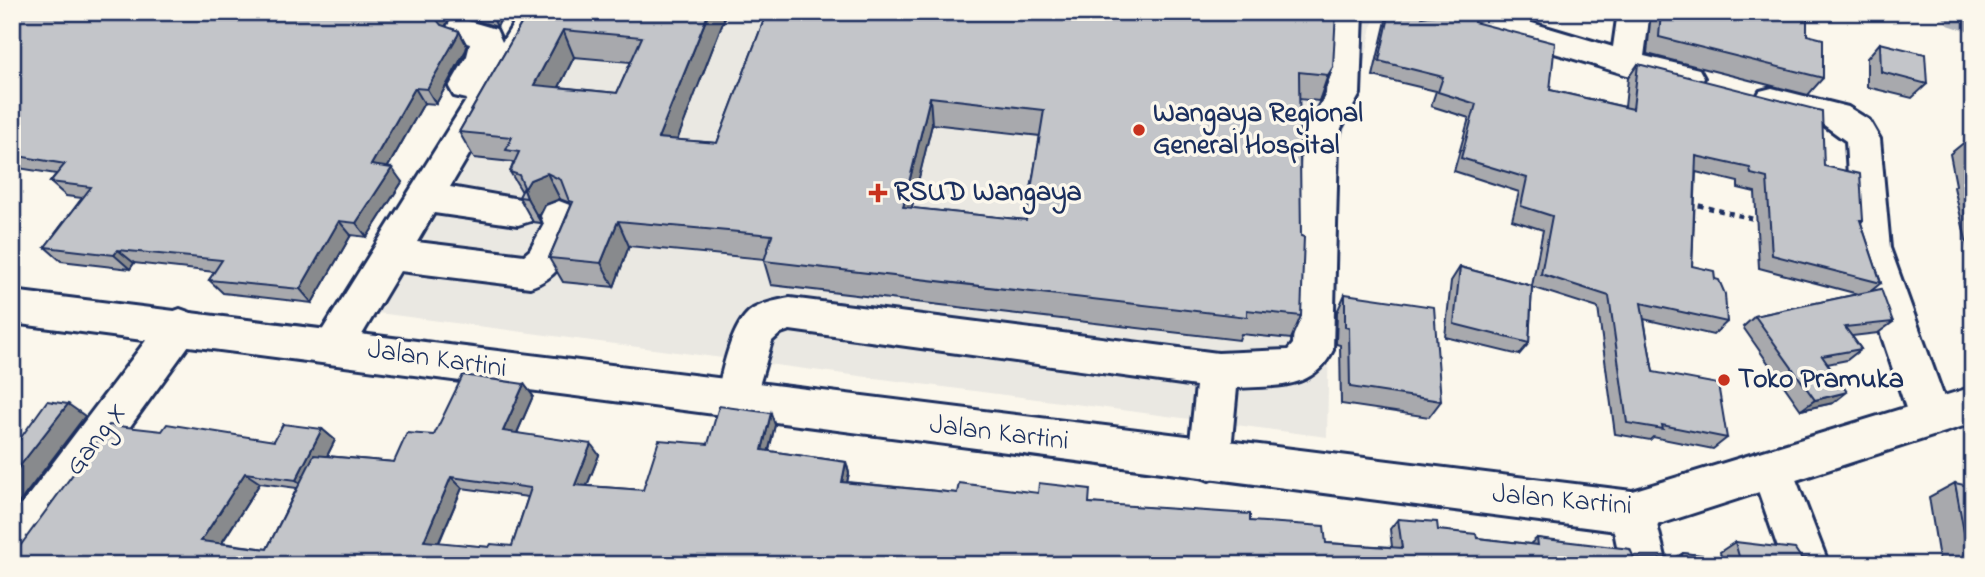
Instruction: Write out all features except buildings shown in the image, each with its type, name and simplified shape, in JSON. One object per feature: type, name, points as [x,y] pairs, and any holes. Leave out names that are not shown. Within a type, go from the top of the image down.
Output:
[{"type":"main road","points":[[322,344],[389,254],[537,12]]},
{"type":"main road","points":[[736,400],[754,334],[762,324],[775,317],[790,314],[1218,370],[1290,367],[1302,362],[1313,350],[1320,144],[1324,128],[1343,94],[1348,12]]},
{"type":"main road","points":[[1457,12],[1627,63],[1844,119],[1860,132],[1863,139],[1871,248],[1930,417]]},
{"type":"main road","points":[[1627,63],[1634,12]]},
{"type":"main road","points":[[322,344],[485,52],[485,37],[461,30]]},
{"type":"main road","points":[[424,197],[519,211]]},
{"type":"main road","points":[[389,254],[530,271],[544,261],[562,224],[559,216]]},
{"type":"main road","name":"Jalan Kartini","points":[[12,307],[180,326],[736,400],[1632,512],[1973,405]]},
{"type":"main road","name":"Gang X","points":[[12,553],[180,326]]},
{"type":"main road","points":[[1209,460],[1218,370]]},
{"type":"main road","points":[[1772,470],[1807,565]]},
{"type":"main road","points":[[1632,512],[1644,565]]},
{"type":"path","points":[[1687,203],[1766,222]]},
{"type":"shaded area","name":"RSUD Wangaya","points":[[523,12],[1375,12],[1359,88],[1341,142],[1331,244],[1327,437],[355,310]]},
{"type":"waterway","points":[[1967,12],[1973,15]]},
{"type":"place","name":"Wangaya Regional General Hospital","points":[[1139,130]]},
{"type":"place","name":"RSUD Wangaya","points":[[878,193]]},
{"type":"place","name":"Toko Pramuka","points":[[1724,380]]}]
